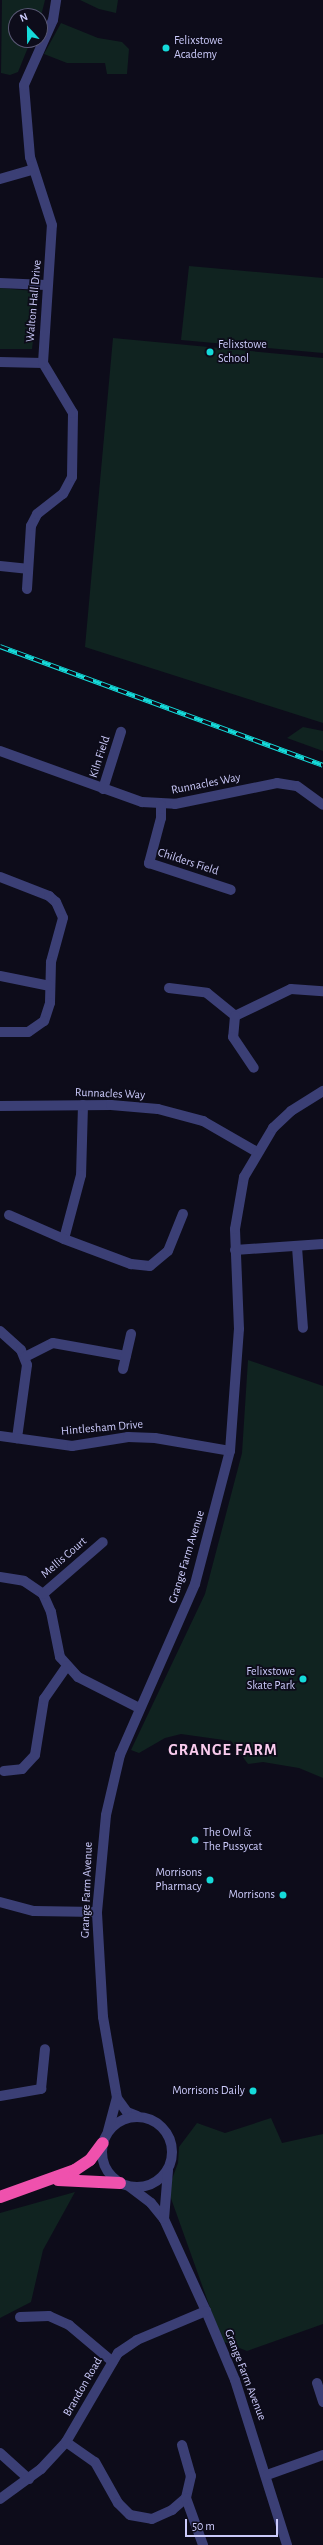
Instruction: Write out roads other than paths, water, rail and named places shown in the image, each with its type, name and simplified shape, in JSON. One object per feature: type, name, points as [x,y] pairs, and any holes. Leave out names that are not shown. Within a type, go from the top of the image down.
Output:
[{"type":"highway","points":[[0,2197],[53,2180],[90,2160],[105,2138]]},
{"type":"highway","points":[[53,2180],[125,2185]]},
{"type":"street","name":"Walton Hall Drive","points":[[43,363],[46,285],[52,225],[32,170],[24,86],[53,20],[56,0]]},
{"type":"street","points":[[0,179],[32,170]]},
{"type":"street","points":[[0,283],[46,285]]},
{"type":"street","points":[[0,362],[43,363],[73,414],[72,477],[63,494],[37,514],[31,526],[27,569],[28,589]]},
{"type":"street","points":[[0,566],[27,569]]},
{"type":"street","name":"Kiln Field","points":[[103,789],[121,732]]},
{"type":"street","name":"Runnacles Way","points":[[0,751],[103,789],[161,805],[277,784],[297,786],[323,805]]},
{"type":"street","name":"Childers Field","points":[[161,805],[149,863],[231,890]]},
{"type":"street","points":[[0,877],[49,896],[61,910],[63,924],[53,952],[48,1013],[40,1026],[28,1032],[0,1032]]},
{"type":"street","points":[[0,976],[50,986]]},
{"type":"street","points":[[169,988],[207,993],[235,1016]]},
{"type":"street","points":[[235,1016],[291,989],[323,991]]},
{"type":"street","points":[[235,1016],[233,1037],[254,1068]]},
{"type":"street","name":"Grange Farm Avenue","points":[[105,2138],[117,2098],[103,2017],[97,1912],[101,1844],[110,1790],[139,1708],[195,1584],[230,1451],[239,1329],[235,1250],[237,1203],[244,1177],[257,1152],[282,1118],[323,1091]]},
{"type":"street","name":"Runnacles Way","points":[[0,1106],[125,1105],[176,1113],[210,1124],[257,1152]]},
{"type":"street","points":[[64,1239],[81,1175],[83,1106]]},
{"type":"street","points":[[9,1215],[64,1239],[131,1264],[150,1266],[168,1251],[183,1214]]},
{"type":"street","points":[[235,1250],[297,1247],[323,1244]]},
{"type":"street","points":[[297,1247],[303,1328]]},
{"type":"street","points":[[0,1331],[25,1357],[27,1377],[17,1438]]},
{"type":"street","points":[[123,1369],[131,1334]]},
{"type":"street","points":[[25,1357],[53,1343],[126,1356]]},
{"type":"street","name":"Hintlesham Drive","points":[[0,1436],[72,1446],[138,1436],[230,1451]]},
{"type":"street","name":"Mellis Court","points":[[43,1594],[103,1542]]},
{"type":"street","points":[[0,1577],[24,1581],[43,1594],[51,1612],[56,1644],[68,1666],[89,1685],[139,1708]]},
{"type":"street","points":[[4,1771],[22,1769],[35,1756],[44,1699],[68,1666]]},
{"type":"street","points":[[1,1904],[34,1911],[97,1912]]},
{"type":"street","points":[[0,2096],[41,2089],[45,2049]]},
{"type":"street","points":[[117,2098],[127,2112],[151,2119],[169,2136],[172,2154],[170,2166],[157,2181],[125,2185],[104,2166],[105,2138],[125,2119],[137,2116]]},
{"type":"street","name":"Grange Farm Avenue","points":[[164,2219],[164,2192],[170,2166]]},
{"type":"street","name":"Grange Farm Avenue","points":[[125,2185],[152,2203],[164,2219],[206,2311],[267,2475],[287,2545]]},
{"type":"street","name":"Brandon Road","points":[[0,2499],[29,2479],[66,2442],[113,2362],[137,2340],[206,2311]]},
{"type":"street","points":[[20,2317],[40,2315],[64,2323],[113,2362]]},
{"type":"street","points":[[317,2383],[323,2402]]},
{"type":"street","points":[[66,2442],[95,2462],[118,2503],[130,2515],[152,2519],[172,2510],[186,2498]]},
{"type":"street","points":[[182,2445],[191,2476],[186,2498],[203,2545]]},
{"type":"street","points":[[0,2453],[29,2479]]},
{"type":"street","points":[[267,2475],[323,2455]]},
{"type":"railway","points":[[0,646],[323,765]]},
{"type":"place","name":"Felixstowe Academy","points":[[166,48]]},
{"type":"place","name":"Felixstowe School","points":[[210,352]]},
{"type":"place","name":"Felixstowe Skate Park","points":[[303,1679]]},
{"type":"place","name":"The Owl & The Pussycat","points":[[195,1840]]},
{"type":"place","name":"Morrisons Pharmacy","points":[[210,1880]]},
{"type":"place","name":"Morrisons","points":[[283,1895]]},
{"type":"place","name":"Morrisons Daily","points":[[253,2091]]},
{"type":"district","name":"GRANGE FARM","points":[[223,1750]]}]
